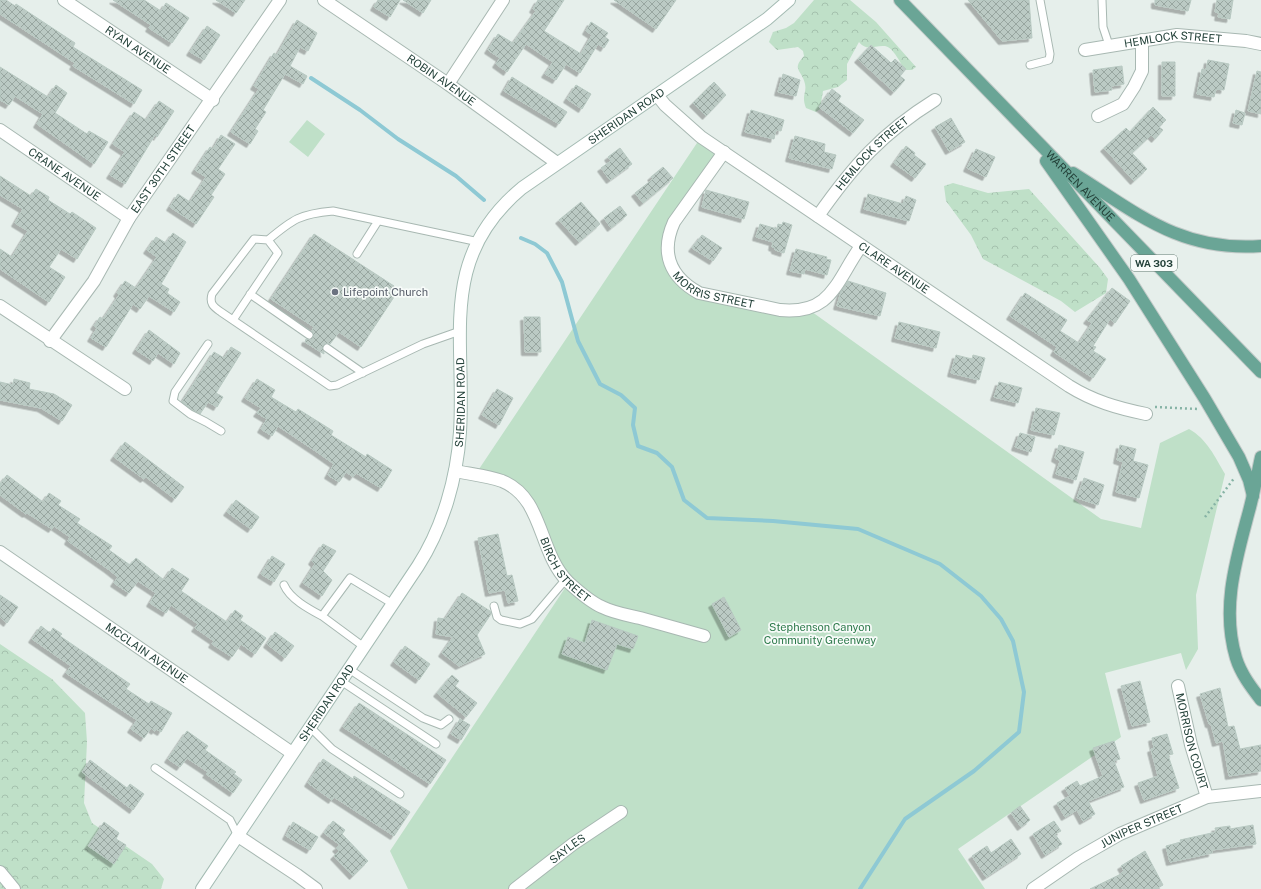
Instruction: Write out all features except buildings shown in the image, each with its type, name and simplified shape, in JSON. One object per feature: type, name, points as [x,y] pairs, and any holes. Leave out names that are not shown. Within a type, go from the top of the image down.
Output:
[{"type":"main road","name":"WARREN AVENUE","points":[[900,0],[1057,164],[1261,372]]},
{"type":"main road","points":[[1020,124],[1129,279],[1201,392],[1239,457],[1249,480],[1253,496]]},
{"type":"main road","points":[[1057,164],[1155,224],[1177,235],[1201,242],[1224,246],[1261,246]]},
{"type":"main road","points":[[1260,461],[1231,586],[1229,624],[1236,659],[1243,673],[1261,700]]},
{"type":"main road","points":[[1260,461],[1261,481]]},
{"type":"street","name":"RYAN AVENUE","points":[[64,0],[213,100]]},
{"type":"street","name":"EAST 30TH STREET","points":[[50,341],[94,281],[129,218],[213,100],[280,0]]},
{"type":"street","name":"ROBIN AVENUE","points":[[324,0],[448,84],[557,163]]},
{"type":"street","points":[[448,84],[503,0]]},
{"type":"street","name":"SHERIDAN ROAD","points":[[202,889],[393,604],[425,555],[436,534],[455,471],[460,430],[460,331],[462,288],[468,265],[478,242],[488,225],[510,198],[557,163],[767,19],[789,0]]},
{"type":"street","name":"HEMLOCK STREET","points":[[1085,50],[1177,35],[1246,41],[1261,44]]},
{"type":"street","points":[[1098,116],[1123,104],[1134,87],[1142,71],[1142,40]]},
{"type":"street","name":"CLARE AVENUE","points":[[657,95],[665,105],[701,137],[1082,394],[1117,408],[1147,410]]},
{"type":"street","name":"HEMLOCK STREET","points":[[818,216],[860,161],[900,123],[935,100]]},
{"type":"street","name":"CRANE AVENUE","points":[[0,130],[129,218]]},
{"type":"street","name":"MORRIS STREET","points":[[724,152],[674,222],[669,235],[667,250],[670,261],[681,280],[688,287],[699,292],[780,310],[793,312],[808,309],[817,306],[833,291],[861,246]]},
{"type":"street","points":[[0,306],[50,341],[124,389]]},
{"type":"street","name":"BIRCH STREET","points":[[455,471],[501,481],[512,486],[527,500],[532,507],[549,555],[558,570],[566,579],[601,607],[704,636]]},
{"type":"street","name":"MCCLAIN AVENUE","points":[[0,552],[292,753]]},
{"type":"street","name":"MORRISON COURT","points":[[1178,686],[1191,745],[1207,797]]},
{"type":"street","name":"JUNIPER STREET","points":[[1033,889],[1078,858],[1120,834],[1207,797],[1261,791]]},
{"type":"street","name":"SAYLES","points":[[515,889],[573,844],[621,812]]},
{"type":"street","points":[[238,836],[316,889]]},
{"type":"street","points":[[2,878],[14,889]]},
{"type":"lane","points":[[1030,65],[1049,60],[1050,54],[1040,0]]},
{"type":"lane","points":[[1102,0],[1103,27],[1109,46]]},
{"type":"lane","points":[[460,331],[423,344],[337,385],[330,386],[212,305],[211,299],[212,294],[254,239],[268,240],[288,223],[301,216],[314,213],[333,211],[478,242]]},
{"type":"lane","points":[[357,254],[378,221]]},
{"type":"lane","points":[[233,320],[278,252],[268,240]]},
{"type":"lane","points":[[250,294],[309,335]]},
{"type":"lane","points":[[208,344],[175,392],[173,401],[190,414],[221,431]]},
{"type":"lane","points":[[327,348],[363,373]]},
{"type":"lane","points":[[322,616],[350,578],[393,604]]},
{"type":"lane","points":[[494,606],[497,616],[501,620],[520,624],[532,619],[566,579]]},
{"type":"lane","points":[[284,585],[296,599],[364,647]]},
{"type":"lane","points":[[349,669],[423,718],[441,724],[449,719]]},
{"type":"lane","points":[[341,681],[436,744]]},
{"type":"lane","points":[[310,727],[332,749],[400,794]]},
{"type":"lane","points":[[155,768],[230,820],[238,836]]},
{"type":"path","points":[[1147,410],[1203,409]]},
{"type":"path","points":[[1205,517],[1239,472]]},
{"type":"green space","points":[[814,0],[850,0],[876,22],[916,67],[912,70],[905,70],[894,53],[888,47],[865,47],[859,42],[847,64],[847,80],[838,87],[823,91],[820,109],[816,112],[806,108],[804,100],[804,79],[798,70],[798,64],[804,56],[803,51],[798,47],[777,50],[769,42],[773,32],[786,28],[794,23]]},
{"type":"green space","points":[[307,120],[325,134],[308,157],[289,142]]},
{"type":"green space","name":"Stephenson Canyon Community Greenway","points":[[701,137],[724,152],[674,222],[667,250],[689,287],[808,309],[1101,519],[1141,528],[1160,443],[1189,429],[1206,443],[1225,474],[1196,595],[1198,649],[1186,670],[1181,653],[1105,673],[1121,737],[958,849],[985,889],[408,889],[390,851],[569,582],[527,499],[475,475]]},
{"type":"green space","points":[[953,183],[988,193],[1029,189],[1100,268],[1108,279],[1106,293],[1075,312],[1061,301],[983,259],[971,235],[946,201],[944,186]]},
{"type":"green space","points":[[0,644],[52,679],[85,713],[87,742],[84,803],[92,823],[152,864],[164,879],[161,889],[0,889]]},
{"type":"waterway","points":[[311,78],[360,110],[398,139],[456,176],[484,200]]},
{"type":"waterway","points":[[521,238],[535,244],[547,253],[562,282],[578,341],[600,384],[621,395],[635,408],[633,425],[638,446],[657,453],[672,467],[684,500],[707,518],[773,521],[858,529],[940,564],[981,596],[1001,619],[1013,641],[1024,692],[1019,732],[974,771],[905,819],[860,889]]},
{"type":"place","name":"Lifepoint Church","points":[[335,292]]}]
